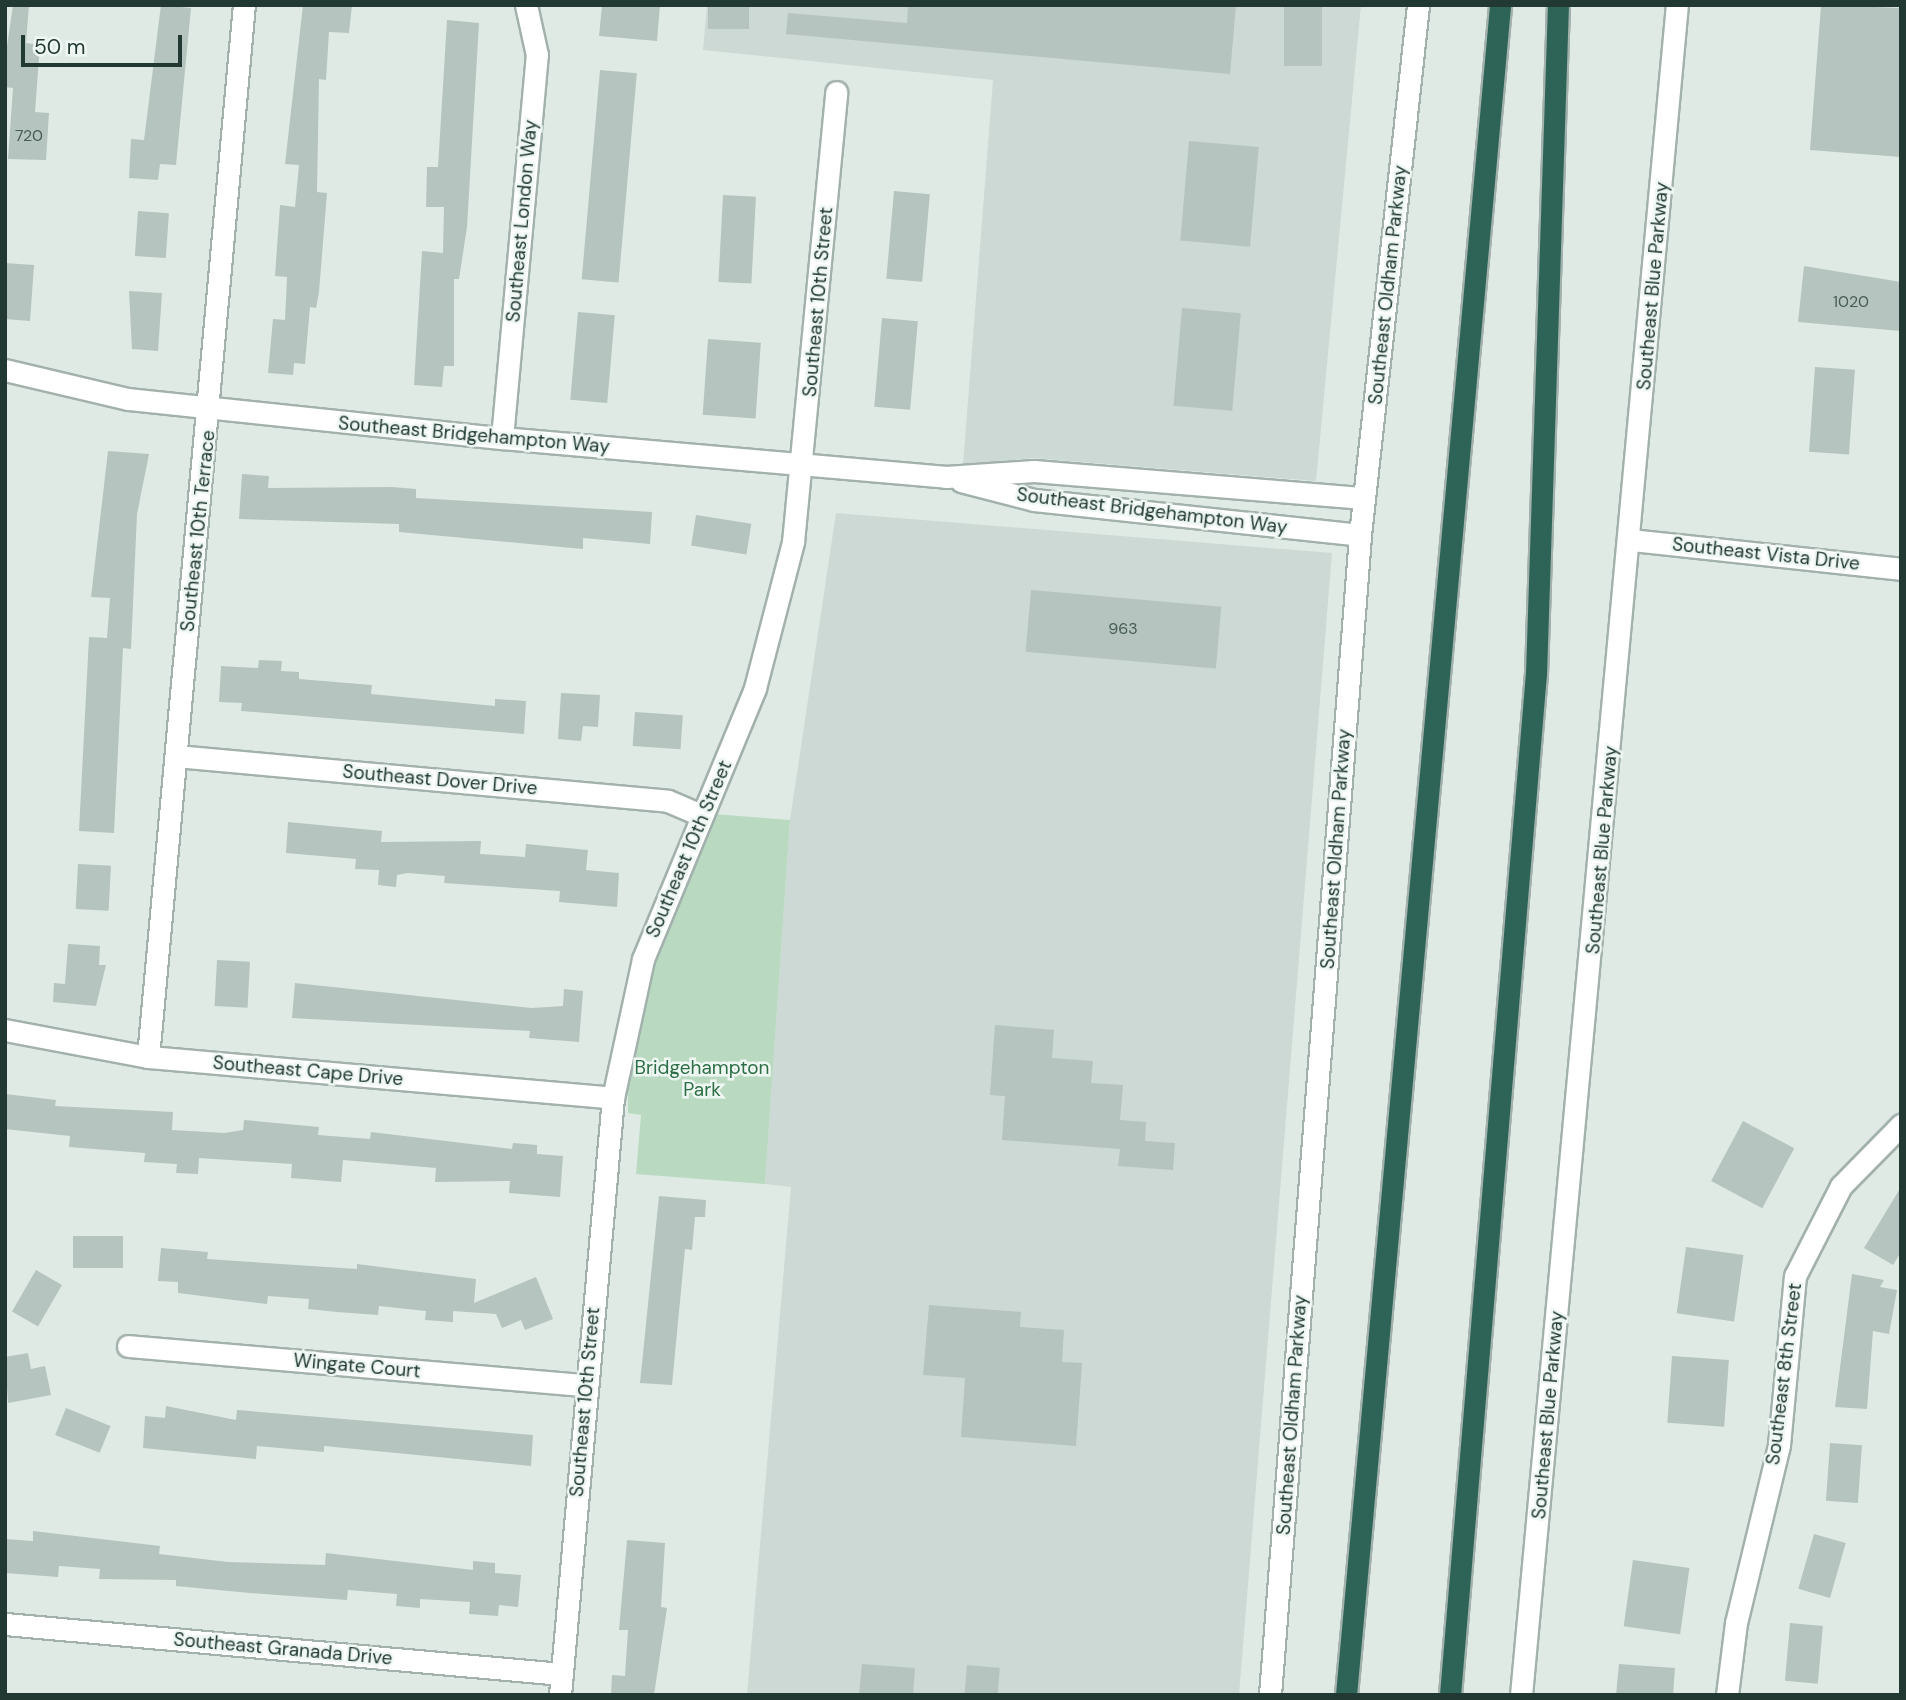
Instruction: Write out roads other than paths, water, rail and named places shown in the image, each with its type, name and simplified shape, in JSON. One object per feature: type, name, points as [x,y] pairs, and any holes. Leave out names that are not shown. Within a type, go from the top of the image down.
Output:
[{"type":"highway","points":[[1346,1695],[1500,5]]},
{"type":"highway","points":[[1450,1695],[1536,674],[1558,5]]},
{"type":"street","name":"Southeast 10th Terrace","points":[[148,1057],[244,5]]},
{"type":"street","name":"Southeast London Way","points":[[502,438],[537,55],[526,5]]},
{"type":"street","name":"Southeast Oldham Parkway","points":[[1270,1695],[1360,535],[1418,5]]},
{"type":"street","name":"Southeast Blue Parkway","points":[[1521,1695],[1631,540],[1677,5]]},
{"type":"street","name":"Southeast 10th Street","points":[[561,1684],[614,1098],[643,959],[770,641],[805,464],[836,92]]},
{"type":"street","name":"Southeast Bridgehampton Way","points":[[5,370],[209,410],[502,438],[946,477],[1034,471],[1364,498]]},
{"type":"street","name":"Southeast Bridgehampton Way","points":[[946,477],[1034,500],[1360,535]]},
{"type":"street","name":"Southeast Vista Drive","points":[[1631,540],[1901,569]]},
{"type":"street","name":"Southeast Dover Drive","points":[[176,756],[668,801],[701,816]]},
{"type":"street","name":"Southeast Cape Drive","points":[[5,1030],[148,1057],[614,1098]]},
{"type":"street","name":"Southeast 8th Street","points":[[1727,1695],[1737,1623],[1779,1445],[1795,1276],[1841,1186],[1901,1125]]},
{"type":"street","name":"Wingate Court","points":[[128,1346],[586,1385]]},
{"type":"street","name":"Southeast Granada Drive","points":[[5,1624],[561,1684]]},
{"type":"park label","name":"Bridgehampton Park","points":[[702,1079]]}]
